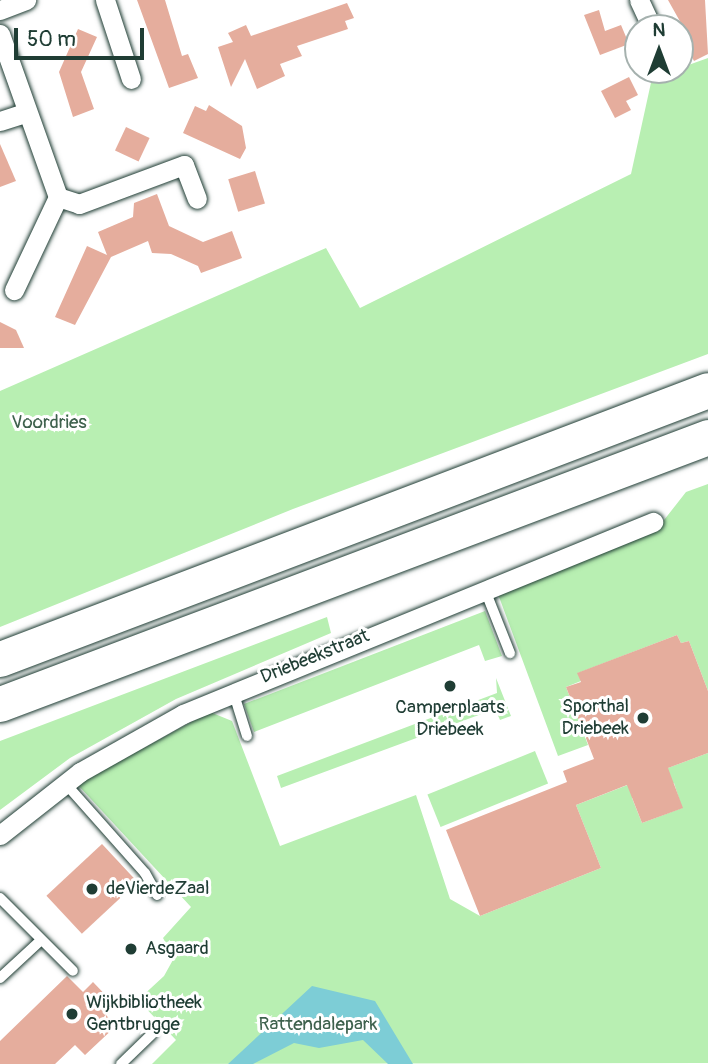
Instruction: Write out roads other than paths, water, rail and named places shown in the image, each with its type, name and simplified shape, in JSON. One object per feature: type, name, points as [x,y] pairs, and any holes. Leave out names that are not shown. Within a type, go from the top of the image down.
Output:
[{"type":"highway","points":[[0,659],[708,390]]},
{"type":"highway","points":[[0,704],[708,437]]},
{"type":"street","points":[[0,10],[26,0]]},
{"type":"street","points":[[105,0],[131,79]]},
{"type":"street","points":[[0,34],[58,197],[13,290]]},
{"type":"street","points":[[0,121],[27,111]]},
{"type":"street","points":[[58,197],[79,204],[184,165],[197,199]]},
{"type":"street","name":"Driebeekstraat","points":[[0,835],[65,783],[233,690],[653,522]]},
{"type":"lane","points":[[485,590],[510,653]]},
{"type":"lane","points":[[233,690],[247,736]]},
{"type":"lane","points":[[65,783],[145,873],[157,895]]},
{"type":"lane","points":[[0,898],[40,941],[73,971]]},
{"type":"lane","points":[[0,978],[40,941]]},
{"type":"lane","points":[[121,1064],[152,1034]]},
{"type":"water","points":[[312,986],[375,1001],[413,1064],[388,1064],[363,1040],[319,1048],[294,1043],[253,1064],[228,1064]]},
{"type":"place","name":"Camperplaats Driebeek","points":[[450,686]]},
{"type":"place","name":"Sporthal Driebeek","points":[[643,718]]},
{"type":"place","name":"deVierdeZaal","points":[[92,889]]},
{"type":"place","name":"Asgaard","points":[[131,949]]},
{"type":"place","name":"Wijkbibliotheek Gentbrugge","points":[[72,1014]]},
{"type":"park label","name":"Voordries","points":[[49,423]]},
{"type":"park label","name":"Rattendalepark","points":[[318,1025]]}]
